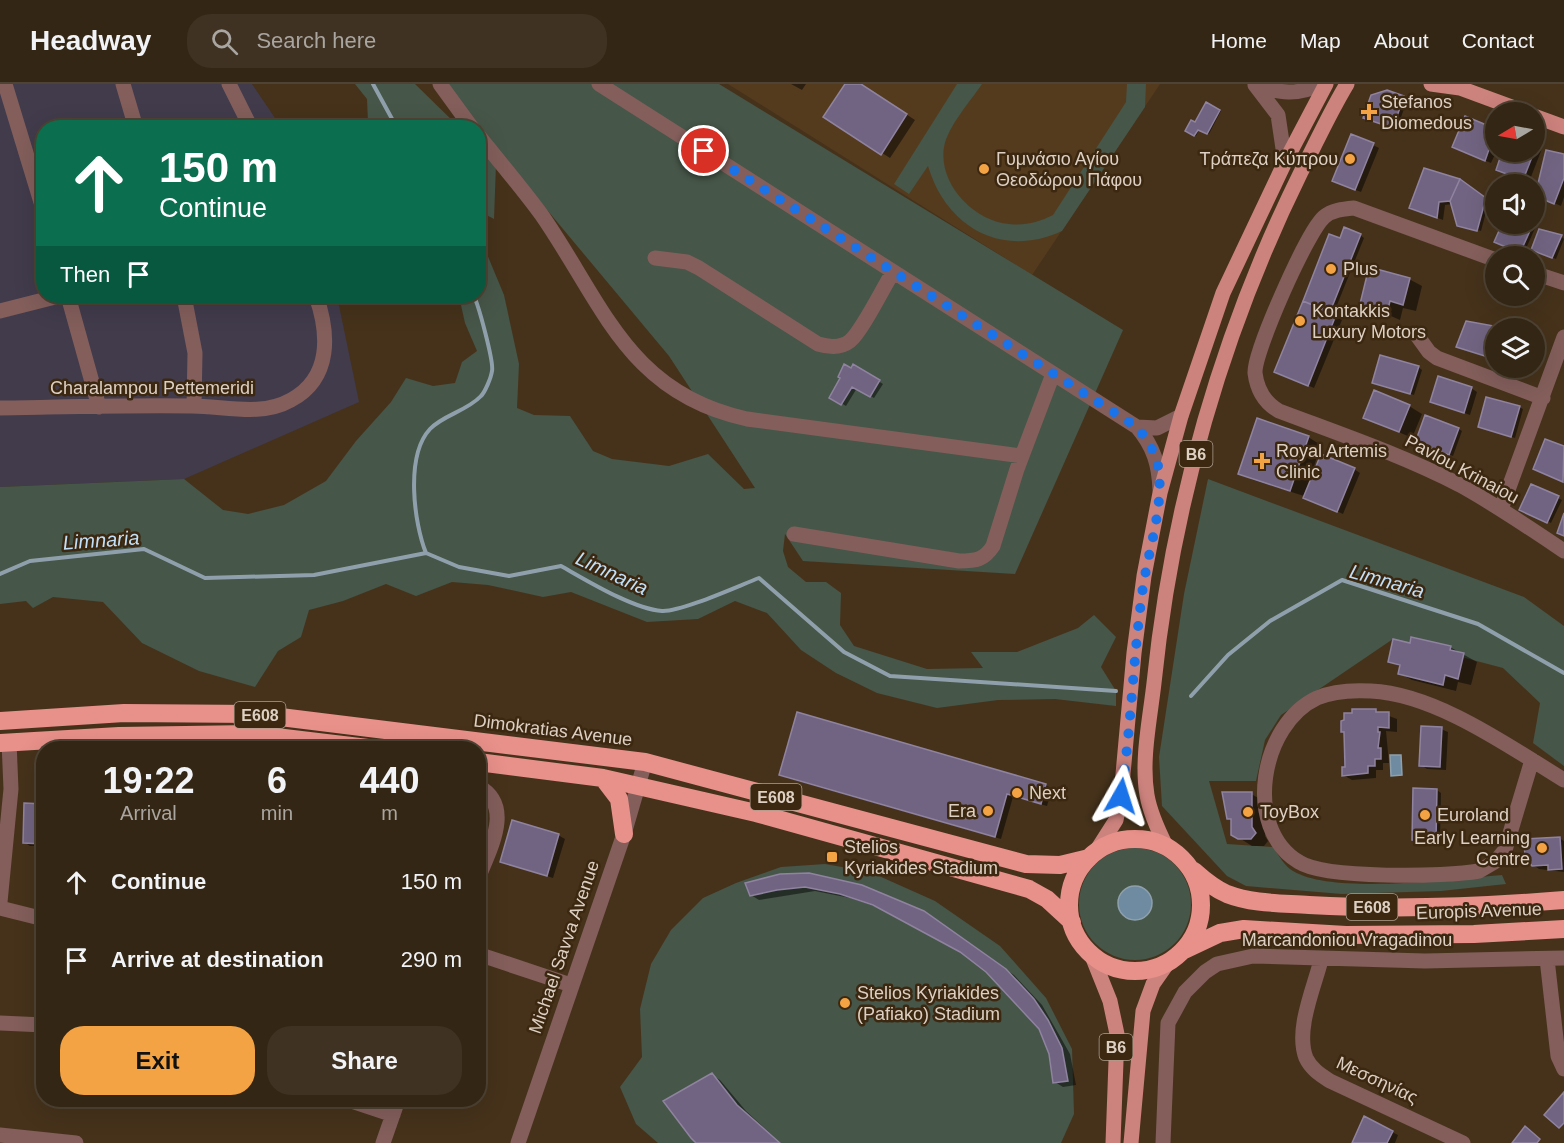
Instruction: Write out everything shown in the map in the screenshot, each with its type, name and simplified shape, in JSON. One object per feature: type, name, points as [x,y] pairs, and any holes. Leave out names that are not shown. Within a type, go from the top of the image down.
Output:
[{"type":"highway","name":"Dimokratias Avenue","points":[[0,721],[124,713],[256,714],[475,741]]},
{"type":"highway","name":"E608","points":[[136,741],[251,734],[310,741]]},
{"type":"highway","name":"Dimokratias Avenue","points":[[486,742],[645,762],[1026,864],[1060,865],[1092,856]]},
{"type":"highway","name":"E608","points":[[5,743],[36,743]]},
{"type":"highway","name":"E608","points":[[486,763],[603,778],[756,813],[1029,890],[1047,899],[1072,922]]},
{"type":"highway","points":[[603,778],[619,799],[624,834]]},
{"type":"highway","name":"E608","points":[[1133,839],[1166,846],[1190,868],[1197,882],[1202,906],[1197,930],[1185,950],[1167,964],[1149,970],[1128,971],[1109,966],[1092,956],[1077,937],[1072,922],[1071,889],[1079,871],[1092,856],[1113,843],[1133,839]]},
{"type":"highway","name":"Europis Avenue","points":[[1190,868],[1206,882],[1227,894],[1267,902],[1345,907],[1431,908],[1564,900]]},
{"type":"highway","name":"Europis Avenue","points":[[1185,950],[1220,933],[1244,929],[1346,935],[1474,934],[1564,929]]},
{"type":"main road","name":"B6","points":[[1092,856],[1116,820],[1121,796],[1134,653],[1144,576],[1160,493],[1181,416],[1223,293],[1285,162],[1326,84]]},
{"type":"main road","name":"B6","points":[[1166,846],[1149,804],[1146,780],[1158,642],[1183,506],[1217,381],[1247,293],[1287,201],[1347,84]]},
{"type":"main road","points":[[1431,84],[1457,86],[1499,102]]},
{"type":"main road","points":[[1545,120],[1564,127]]},
{"type":"main road","name":"B6","points":[[1092,956],[1116,1023],[1113,1143]]},
{"type":"main road","name":"B6","points":[[1131,1143],[1143,1011],[1153,984],[1167,964]]},
{"type":"street","points":[[5,84],[36,186]]},
{"type":"street","points":[[123,84],[134,120]]},
{"type":"street","points":[[229,84],[247,120]]},
{"type":"street","points":[[440,84],[466,120]]},
{"type":"street","points":[[599,84],[1137,427],[1148,441],[1157,460],[1160,493]]},
{"type":"street","points":[[1254,85],[1276,92],[1293,93],[1321,84]]},
{"type":"street","points":[[1254,85],[1278,115],[1285,162]]},
{"type":"street","points":[[486,145],[541,215],[625,347],[669,387],[711,408],[747,419],[1022,456]]},
{"type":"street","name":"Pavlou Krinaiou","points":[[1485,256],[1354,208],[1331,212],[1311,234],[1280,302],[1258,357],[1255,371],[1265,400],[1279,411],[1402,458],[1502,509],[1564,551]]},
{"type":"street","points":[[655,258],[687,262],[818,344],[828,347],[839,346],[852,340],[893,272]]},
{"type":"street","points":[[1545,277],[1564,283]]},
{"type":"street","points":[[0,311],[36,302]]},
{"type":"street","points":[[70,303],[99,407]]},
{"type":"street","points":[[185,303],[195,353],[194,406]]},
{"type":"street","name":"Charalampou Pettemeridi","points":[[0,408],[194,406],[251,410],[272,407],[291,400],[307,388],[320,370],[326,345],[317,303]]},
{"type":"street","points":[[1416,334],[1429,352],[1437,358],[1543,398]]},
{"type":"street","points":[[1502,509],[1564,337]]},
{"type":"street","points":[[794,534],[959,561],[982,558],[993,546],[1022,456],[1053,374]]},
{"type":"street","points":[[1137,427],[1157,428],[1181,416]]},
{"type":"street","points":[[1532,760],[1505,850],[1496,861],[1479,871],[1346,874],[1314,870],[1285,852],[1275,838],[1267,814],[1267,765],[1272,744],[1283,725],[1300,709],[1318,698],[1341,692],[1372,691],[1407,697],[1440,709],[1532,760],[1564,780]]},
{"type":"street","points":[[0,902],[11,789],[5,743]]},
{"type":"street","name":"Michael Savva Avenue","points":[[518,1143],[624,834],[645,762]]},
{"type":"street","points":[[486,791],[495,803],[498,825],[486,857]]},
{"type":"street","points":[[0,908],[36,917]]},
{"type":"street","points":[[486,957],[571,986]]},
{"type":"street","name":"Marcandoniou Vragadinou","points":[[1162,1141],[1168,1023],[1175,1007],[1194,981],[1205,972],[1228,960],[1253,957],[1321,960],[1564,958]]},
{"type":"street","points":[[1547,959],[1558,1056],[1564,1069]]},
{"type":"street","name":"Μεσσηνίας","points":[[1321,960],[1305,1025],[1304,1049],[1312,1067],[1330,1081],[1463,1143]]},
{"type":"street","points":[[0,1023],[36,1025]]},
{"type":"street","points":[[370,1107],[393,1114]]},
{"type":"street","points":[[383,1143],[396,1107]]},
{"type":"street","points":[[0,1135],[76,1143]]},
{"type":"shaded area","points":[[0,84],[252,84],[276,120],[36,120],[36,303],[338,303],[359,402],[184,479],[0,487]]},
{"type":"shaded area","name":"Γυμνάσιο Αγίου Θεοδώρου Πάφου","points":[[728,84],[1160,84],[1032,275]]},
{"type":"green space","points":[[355,84],[415,84],[452,120],[368,120],[367,99]]},
{"type":"green space","points":[[442,84],[719,84],[1123,330],[1015,574],[803,561],[785,534],[783,551],[788,567],[806,582],[826,582],[841,593],[840,625],[854,646],[927,669],[983,668],[971,652],[1017,652],[1078,628],[1094,615],[1116,637],[1101,667],[1116,691],[1116,706],[1055,699],[998,700],[937,708],[877,693],[836,673],[801,650],[767,613],[735,601],[698,619],[647,622],[571,592],[543,597],[488,585],[452,582],[416,596],[386,584],[343,601],[309,610],[301,637],[278,651],[255,687],[199,671],[142,643],[103,602],[53,597],[33,608],[26,601],[0,604],[0,487],[184,479],[223,510],[248,514],[284,505],[326,481],[356,441],[391,402],[406,378],[433,386],[455,383],[462,362],[477,351],[465,323],[461,303],[486,303],[486,252],[504,295],[519,364],[517,408],[534,415],[570,416],[593,451],[612,459],[669,466],[708,454],[744,489],[755,488],[669,356],[486,137],[486,120],[472,120]]},
{"type":"green space","points":[[957,84],[982,84],[946,139],[944,161],[947,174],[953,187],[971,208],[983,216],[1009,224],[1032,223],[1053,215],[1126,102],[1127,84],[1146,84],[1145,107],[1062,231],[1040,239],[1018,241],[998,239],[979,232],[962,221],[948,206],[936,187],[928,166],[909,194],[894,184]]},
{"type":"green space","points":[[486,155],[496,164],[494,219],[486,215]]},
{"type":"green space","points":[[1208,479],[1524,597],[1564,626],[1564,766],[1533,743],[1540,703],[1503,668],[1393,639],[1281,715],[1265,740],[1256,781],[1209,781],[1227,844],[1273,847],[1293,871],[1311,878],[1335,882],[1394,884],[1502,875],[1506,884],[1441,891],[1342,894],[1246,886],[1227,876],[1162,806],[1159,757],[1184,594]]},
{"type":"green space","points":[[1135,848],[1156,852],[1174,865],[1187,883],[1191,904],[1187,925],[1174,943],[1156,956],[1135,960],[1114,956],[1096,943],[1083,925],[1079,904],[1083,883],[1096,865],[1114,852]]},
{"type":"green space","name":"Stelios Kyriakides (Pafiako) Stadium","points":[[825,864],[870,872],[935,901],[1000,946],[1046,998],[1072,1049],[1074,1114],[1061,1143],[658,1143],[636,1124],[620,1087],[642,1057],[640,1009],[651,964],[671,930],[703,898],[736,883],[781,867]]},
{"type":"water","points":[[1390,755],[1401,755],[1402,775],[1391,776]]},
{"type":"water","points":[[1135,886],[1147,891],[1152,903],[1147,915],[1135,920],[1123,915],[1118,903],[1123,891]]},
{"type":"building","points":[[845,84],[861,84],[907,114],[881,155],[823,117]]},
{"type":"building","points":[[1387,90],[1404,96],[1393,128],[1363,118],[1371,95]]},
{"type":"building","points":[[1206,102],[1220,110],[1207,134],[1198,130],[1194,136],[1185,131],[1191,120],[1195,122]]},
{"type":"building","points":[[1465,116],[1485,124],[1485,161],[1452,147]]},
{"type":"building","points":[[1351,134],[1374,143],[1355,190],[1332,181]]},
{"type":"building","points":[[1546,150],[1564,154],[1564,178],[1554,204],[1545,200],[1545,174],[1540,174],[1545,162]]},
{"type":"building","points":[[1499,162],[1530,162],[1525,174],[1507,174],[1496,170]]},
{"type":"building","points":[[1424,168],[1460,179],[1450,201],[1439,202],[1437,218],[1409,208]]},
{"type":"building","points":[[1460,179],[1485,197],[1477,231],[1457,226],[1450,201]]},
{"type":"building","name":"Plus","points":[[1344,227],[1361,234],[1330,312],[1303,301],[1329,234],[1340,238]]},
{"type":"building","points":[[1545,231],[1562,235],[1552,258],[1545,255],[1545,246],[1533,246],[1537,234],[1545,234]]},
{"type":"building","points":[[1498,234],[1529,234],[1523,246],[1503,246],[1494,242]]},
{"type":"building","points":[[1369,267],[1410,278],[1403,305],[1390,301],[1387,314],[1360,304]]},
{"type":"building","points":[[1303,301],[1336,315],[1308,386],[1274,372]]},
{"type":"building","points":[[1466,321],[1485,324],[1485,356],[1456,347]]},
{"type":"building","points":[[1380,355],[1419,366],[1410,394],[1372,383]]},
{"type":"building","points":[[844,364],[851,368],[853,364],[880,380],[870,397],[852,387],[841,405],[829,398],[840,378],[838,377]]},
{"type":"building","points":[[1438,376],[1472,387],[1464,413],[1430,402]]},
{"type":"building","points":[[1374,390],[1410,405],[1399,432],[1363,418]]},
{"type":"building","points":[[1486,397],[1520,406],[1511,437],[1478,427]]},
{"type":"building","points":[[1425,415],[1459,428],[1449,455],[1415,443]]},
{"type":"building","points":[[1257,418],[1309,436],[1290,491],[1238,474]]},
{"type":"building","points":[[1545,439],[1564,446],[1563,482],[1533,469]]},
{"type":"building","points":[[1321,454],[1355,468],[1337,512],[1303,498]]},
{"type":"building","points":[[1531,484],[1559,496],[1547,523],[1519,510]]},
{"type":"building","points":[[1564,513],[1564,536],[1557,533]]},
{"type":"building","points":[[1411,637],[1451,646],[1450,650],[1464,653],[1458,679],[1445,675],[1443,685],[1398,674],[1400,665],[1388,662],[1393,639],[1410,643]]},
{"type":"building","points":[[1352,709],[1376,709],[1376,712],[1389,712],[1389,728],[1378,727],[1378,732],[1380,732],[1378,748],[1381,748],[1381,759],[1375,759],[1375,766],[1368,766],[1368,773],[1342,776],[1342,767],[1345,767],[1344,732],[1341,732],[1341,721],[1344,720],[1344,713],[1352,713]]},
{"type":"building","points":[[797,712],[1046,784],[1041,804],[1007,794],[995,837],[779,775]]},
{"type":"building","points":[[1421,726],[1442,727],[1440,767],[1419,766]]},
{"type":"building","name":"Euroland","points":[[1413,788],[1437,789],[1436,841],[1412,840]]},
{"type":"building","points":[[1222,792],[1252,792],[1252,827],[1256,833],[1251,839],[1238,839],[1231,835],[1231,819],[1227,819]]},
{"type":"building","points":[[24,803],[36,804],[36,844],[23,843]]},
{"type":"building","points":[[512,820],[559,834],[547,876],[500,862]]},
{"type":"building","name":"Early Learning Centre","points":[[1560,837],[1562,869],[1548,870],[1548,865],[1532,866],[1525,857],[1524,839]]},
{"type":"building","points":[[809,873],[862,885],[924,911],[1006,969],[1034,999],[1048,1020],[1062,1048],[1068,1081],[1053,1083],[1049,1054],[1039,1029],[986,972],[960,952],[873,905],[840,894],[805,887],[750,896],[745,883],[780,874]]},
{"type":"building","points":[[712,1073],[737,1105],[780,1143],[696,1143],[691,1138],[663,1101]]},
{"type":"building","points":[[1564,1092],[1564,1123],[1559,1128],[1544,1115]]},
{"type":"building","points":[[1364,1116],[1393,1131],[1387,1143],[1352,1143]]},
{"type":"building","points":[[1525,1126],[1540,1139],[1537,1143],[1512,1143]]},
{"type":"waterway","points":[[373,84],[393,120]]},
{"type":"waterway","points":[[426,553],[418,525],[414,490],[417,456],[422,441],[435,424],[469,406],[481,396],[488,385],[492,371],[489,346],[476,303]]},
{"type":"waterway","name":"Limnaria","points":[[0,574],[30,561],[144,549],[205,578],[314,575],[426,553],[459,567],[509,576],[561,566],[624,600],[662,611],[696,603],[759,578],[844,652],[890,676],[1116,691]]},
{"type":"waterway","name":"Limnaria","points":[[1191,696],[1228,655],[1270,621],[1342,580],[1478,624],[1564,673]]},
{"type":"place","name":"Stefanos Diomedous","points":[[1369,112]]},
{"type":"place","name":"Τράπεζα Κύπρου","points":[[1350,159]]},
{"type":"place","name":"Γυμνάσιο Αγίου Θεοδώρου Πάφου","points":[[984,169]]},
{"type":"place","name":"Plus","points":[[1331,269]]},
{"type":"place","name":"Kontakkis Luxury Motors","points":[[1300,321]]},
{"type":"place","name":"Royal Artemis Clinic","points":[[1262,461]]},
{"type":"place","name":"Next","points":[[1017,793]]},
{"type":"place","name":"Era","points":[[988,811]]},
{"type":"place","name":"ToyBox","points":[[1248,812]]},
{"type":"place","name":"Euroland","points":[[1425,815]]},
{"type":"place","name":"Early Learning Centre","points":[[1542,848]]},
{"type":"place","name":"Stelios Kyriakides Stadium","points":[[832,857]]},
{"type":"place","name":"Stelios Kyriakides (Pafiako) Stadium","points":[[845,1003]]},
{"type":"route","points":[[704,151],[1137,427],[1148,441],[1157,460],[1160,493],[1144,576],[1134,653],[1121,796]]}]
